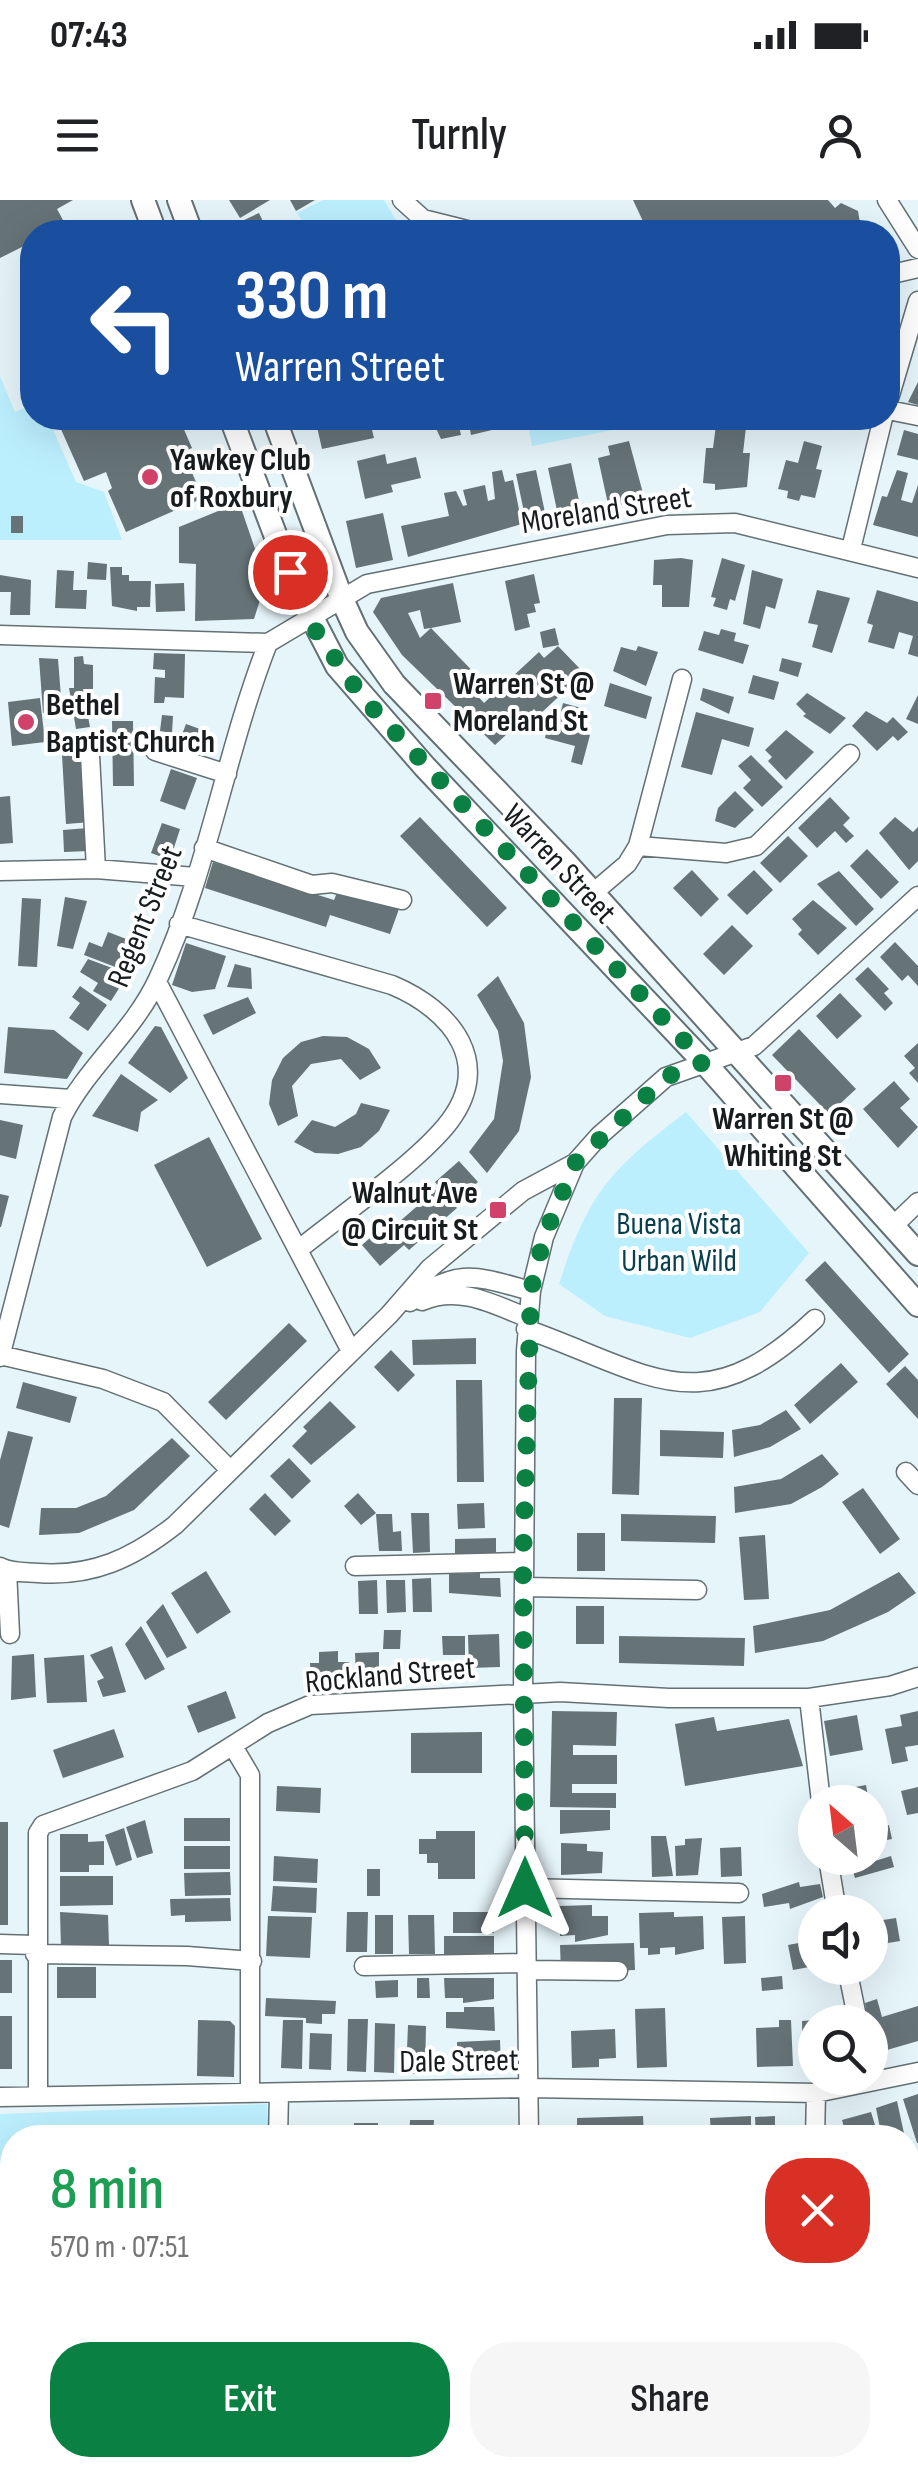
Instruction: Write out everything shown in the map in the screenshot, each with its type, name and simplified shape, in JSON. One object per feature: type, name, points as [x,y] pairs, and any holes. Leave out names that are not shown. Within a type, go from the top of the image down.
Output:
[{"type":"main road","name":"Warren Street","points":[[236,430],[310,618],[337,666],[704,1062],[918,1304]]},
{"type":"main road","name":"Warren Street","points":[[278,430],[341,597],[362,641],[394,684],[594,894],[918,1254]]},
{"type":"street","points":[[402,200],[423,220]]},
{"type":"street","points":[[900,221],[918,249]]},
{"type":"street","points":[[900,362],[918,301]]},
{"type":"street","points":[[851,549],[880,430]]},
{"type":"street","name":"Moreland Street","points":[[310,618],[367,584],[667,524],[735,523],[918,568]]},
{"type":"street","points":[[0,634],[268,644],[310,618]]},
{"type":"street","name":"Regent Street","points":[[0,1356],[62,1117],[71,1099],[119,1043],[157,982],[195,877],[268,644]]},
{"type":"street","points":[[594,894],[627,864],[638,846],[682,679]]},
{"type":"street","points":[[155,752],[227,774]]},
{"type":"street","points":[[638,846],[726,853],[756,846],[850,754]]},
{"type":"street","points":[[90,755],[96,869]]},
{"type":"street","points":[[204,848],[312,885],[332,883],[402,900]]},
{"type":"street","points":[[0,871],[96,869],[195,877]]},
{"type":"street","points":[[390,1316],[430,1268],[523,1190],[575,1163],[666,1077],[737,1052],[766,1037],[918,896]]},
{"type":"street","points":[[179,924],[392,984],[423,998],[451,1022],[464,1046],[467,1068],[446,1126],[298,1250]]},
{"type":"street","points":[[157,982],[351,1351]]},
{"type":"street","points":[[0,1094],[71,1099]]},
{"type":"street","points":[[529,2125],[523,1562],[527,1323],[544,1237],[575,1163]]},
{"type":"street","points":[[892,1227],[918,1202]]},
{"type":"street","points":[[10,1634],[3,1568],[66,1575],[106,1567],[142,1550],[175,1526],[351,1351],[390,1316],[442,1280],[478,1278],[531,1290]]},
{"type":"street","points":[[390,1316],[438,1294],[458,1294],[672,1384],[703,1384],[760,1364],[815,1318]]},
{"type":"street","points":[[0,1356],[102,1379],[163,1402],[230,1470]]},
{"type":"street","points":[[354,1566],[523,1562]]},
{"type":"street","points":[[524,1587],[697,1590]]},
{"type":"street","name":"Rockland Street","points":[[38,2096],[35,1949],[38,1834],[42,1826],[192,1771],[268,1724],[310,1705],[524,1694],[809,1698],[918,1677]]},
{"type":"street","points":[[809,1698],[820,1785]]},
{"type":"street","points":[[234,1748],[250,1775],[250,2093]]},
{"type":"street","points":[[525,1888],[739,1893]]},
{"type":"street","points":[[0,1944],[252,1962]]},
{"type":"street","points":[[364,1966],[527,1966],[618,1971]]},
{"type":"street","name":"Dale Street","points":[[888,2078],[918,2072]]},
{"type":"street","name":"Dale Street","points":[[0,2096],[530,2088],[798,2093]]},
{"type":"street","points":[[278,2093],[278,2125]]},
{"type":"street","points":[[815,2125],[816,2095]]},
{"type":"green space","points":[[323,200],[384,200],[396,220],[301,220],[297,213]]},
{"type":"green space","points":[[0,376],[15,412],[20,410],[20,430],[53,430],[76,482],[104,492],[122,540],[0,540]]},
{"type":"green space","points":[[529,430],[613,430],[532,446]]},
{"type":"green space","name":"Buena Vista Urban Wild","points":[[686,1112],[809,1253],[760,1312],[690,1338],[605,1316],[559,1284],[581,1226],[605,1185],[638,1150]]},
{"type":"green space","points":[[267,2104],[268,2125],[0,2125],[0,2114]]},
{"type":"building","points":[[0,200],[73,200],[57,209],[63,220],[20,220],[20,248],[0,258]]},
{"type":"building","points":[[229,200],[270,200],[240,218]]},
{"type":"building","points":[[290,200],[315,200],[296,211]]},
{"type":"building","points":[[633,200],[828,200],[835,208],[841,203],[858,211],[860,220],[642,220]]},
{"type":"building","points":[[259,213],[262,220],[244,220]]},
{"type":"building","points":[[918,382],[918,405],[908,402]]},
{"type":"building","name":"Yawkey Club of Roxbury","points":[[61,430],[184,430],[192,448],[183,452],[203,498],[126,532],[108,491],[112,488],[106,472],[84,481]]},
{"type":"building","points":[[318,430],[372,430],[374,438],[322,449]]},
{"type":"building","points":[[437,430],[460,430],[461,435],[441,439]]},
{"type":"building","points":[[715,430],[746,430],[743,453],[750,453],[747,487],[715,490],[715,484],[703,483],[706,448],[713,448]]},
{"type":"building","points":[[904,430],[918,434],[918,460],[897,455]]},
{"type":"building","points":[[629,441],[644,497],[630,500],[632,505],[608,504],[598,458],[610,455],[608,446]]},
{"type":"building","points":[[804,441],[822,446],[816,469],[822,470],[815,498],[801,495],[799,501],[787,498],[788,491],[778,489],[786,460],[798,463]]},
{"type":"building","points":[[385,454],[387,464],[416,457],[421,478],[391,485],[393,492],[365,499],[357,461]]},
{"type":"building","points":[[571,463],[582,515],[559,520],[548,468]]},
{"type":"building","points":[[502,470],[505,482],[513,480],[522,524],[408,557],[401,526],[449,516],[444,493],[456,491],[463,506],[467,505],[463,490],[485,485],[488,501],[495,499],[492,472]]},
{"type":"building","points":[[536,470],[547,522],[527,526],[516,474]]},
{"type":"building","points":[[897,470],[908,473],[901,500],[912,503],[918,485],[918,537],[873,525],[882,496],[887,497]]},
{"type":"building","points":[[233,505],[235,511],[241,508],[266,581],[254,619],[195,621],[196,564],[179,563],[179,527]]},
{"type":"building","points":[[383,513],[393,560],[356,568],[346,521]]},
{"type":"building","points":[[11,516],[23,516],[23,533],[11,533]]},
{"type":"building","points":[[722,558],[745,565],[735,601],[730,599],[727,610],[713,606],[716,598],[711,597]]},
{"type":"building","points":[[654,560],[693,560],[689,607],[662,607],[662,585],[653,585]]},
{"type":"building","points":[[88,562],[107,564],[106,580],[87,579]]},
{"type":"building","points":[[110,567],[122,567],[122,575],[129,575],[129,581],[151,581],[150,607],[137,607],[137,611],[112,606]]},
{"type":"building","points":[[57,570],[74,571],[73,590],[87,590],[86,609],[55,608]]},
{"type":"building","points":[[752,570],[783,579],[775,609],[766,606],[760,629],[743,624]]},
{"type":"building","points":[[534,574],[540,603],[534,604],[536,612],[527,614],[530,627],[515,631],[505,581]]},
{"type":"building","points":[[0,575],[31,580],[30,615],[10,615],[11,592],[0,592]]},
{"type":"building","points":[[184,583],[185,611],[156,612],[155,584]]},
{"type":"building","points":[[453,583],[461,622],[431,628],[485,684],[475,693],[484,703],[539,652],[544,658],[558,646],[584,673],[539,715],[534,709],[495,745],[402,655],[373,612],[381,598]],"holes":[[[420,610],[424,629],[431,628],[420,638],[408,613]]]},
{"type":"building","points":[[817,590],[850,598],[832,653],[812,647],[818,625],[808,623]]},
{"type":"building","points":[[877,590],[918,602],[918,657],[908,654],[913,636],[899,632],[894,649],[868,642],[873,625],[867,623]]},
{"type":"building","points":[[555,628],[559,645],[543,648],[540,632]]},
{"type":"building","points":[[721,629],[736,633],[734,641],[749,645],[743,664],[698,650],[704,631],[719,635]]},
{"type":"building","points":[[638,646],[658,652],[646,686],[613,671],[621,647],[636,651]]},
{"type":"building","points":[[154,653],[185,654],[184,698],[165,697],[164,703],[154,703],[155,677],[165,678],[165,670],[153,669]]},
{"type":"building","points":[[83,656],[84,664],[93,665],[93,689],[83,689],[90,727],[76,729],[69,688],[74,688],[74,657]]},
{"type":"building","points":[[39,658],[58,659],[62,710],[43,713]]},
{"type":"building","points":[[782,658],[802,663],[798,677],[779,671]]},
{"type":"building","points":[[753,675],[779,682],[774,700],[748,693]]},
{"type":"building","points":[[610,683],[652,697],[646,719],[604,706]]},
{"type":"building","points":[[703,688],[734,697],[729,714],[700,700]]},
{"type":"building","points":[[807,693],[846,718],[830,734],[803,716],[806,714],[796,704]]},
{"type":"building","points":[[918,695],[918,724],[906,719]]},
{"type":"building","name":"Bethel Baptist Church","points":[[40,698],[45,742],[12,746],[8,702]]},
{"type":"building","points":[[563,703],[585,709],[579,732],[590,735],[582,765],[571,762],[575,746],[545,738],[550,717],[559,719]]},
{"type":"building","points":[[866,711],[887,723],[893,717],[908,732],[898,741],[893,736],[877,751],[852,726]]},
{"type":"building","points":[[696,712],[754,728],[749,747],[722,739],[712,775],[681,767]]},
{"type":"building","points":[[162,715],[173,716],[172,733],[160,731]]},
{"type":"building","points":[[112,721],[133,721],[134,786],[113,786]]},
{"type":"building","points":[[186,724],[211,733],[200,762],[175,753]]},
{"type":"building","points":[[786,730],[814,752],[786,780],[768,761],[772,757],[765,750]]},
{"type":"building","points":[[87,754],[91,822],[66,824],[62,755]]},
{"type":"building","points":[[751,755],[783,787],[762,807],[743,788],[751,780],[738,766]]},
{"type":"building","points":[[171,769],[197,778],[185,810],[160,801]]},
{"type":"building","points":[[735,791],[754,810],[735,828],[715,821],[718,808]]},
{"type":"building","points":[[10,796],[13,843],[0,844],[0,797]]},
{"type":"building","points":[[830,797],[850,818],[843,825],[854,836],[846,843],[835,831],[817,848],[798,828]]},
{"type":"building","points":[[420,817],[507,908],[487,927],[400,836]]},
{"type":"building","points":[[895,817],[913,832],[918,827],[918,861],[909,870],[879,833]]},
{"type":"building","points":[[162,823],[180,829],[170,860],[151,853]]},
{"type":"building","points":[[88,828],[89,851],[64,852],[63,830]]},
{"type":"building","points":[[788,836],[808,856],[780,883],[760,863]]},
{"type":"building","points":[[867,849],[899,882],[881,899],[850,866]]},
{"type":"building","points":[[213,862],[334,900],[338,890],[399,909],[390,934],[330,915],[326,927],[205,888]]},
{"type":"building","points":[[692,870],[719,899],[701,917],[673,888]]},
{"type":"building","points":[[754,870],[773,890],[747,915],[727,895]]},
{"type":"building","points":[[839,871],[874,909],[856,926],[817,884]]},
{"type":"building","points":[[65,897],[87,901],[73,949],[57,946]]},
{"type":"building","points":[[22,898],[41,899],[37,967],[18,966]]},
{"type":"building","points":[[813,900],[847,928],[818,955],[798,934],[802,930],[792,919]]},
{"type":"building","points":[[732,925],[753,946],[724,975],[703,954]]},
{"type":"building","points":[[108,932],[129,940],[118,968],[84,955],[89,942],[102,947]]},
{"type":"building","points":[[895,942],[918,966],[918,986],[908,975],[902,981],[880,957]]},
{"type":"building","points":[[186,943],[226,956],[215,989],[192,992],[172,985]]},
{"type":"building","points":[[88,959],[128,974],[111,1001],[93,991],[98,983],[80,972]]},
{"type":"building","points":[[235,964],[251,968],[252,989],[227,987]]},
{"type":"building","points":[[868,967],[889,989],[884,993],[893,1003],[885,1011],[855,979]]},
{"type":"building","points":[[498,976],[524,1023],[531,1077],[519,1131],[487,1173],[469,1152],[494,1119],[503,1061],[498,1031],[477,995]]},
{"type":"building","points":[[80,986],[107,1005],[88,1031],[69,1018],[80,1003],[72,997]]},
{"type":"building","points":[[840,993],[862,1016],[837,1039],[816,1016]]},
{"type":"building","points":[[248,997],[256,1013],[213,1035],[203,1015]]},
{"type":"building","points":[[155,1026],[161,1027],[188,1078],[170,1093],[128,1063]]},
{"type":"building","points":[[8,1027],[54,1030],[83,1053],[67,1079],[4,1073]]},
{"type":"building","points":[[799,1029],[856,1089],[829,1114],[772,1055]]},
{"type":"building","points":[[323,1036],[347,1037],[369,1049],[381,1068],[360,1080],[341,1059],[311,1064],[292,1086],[298,1116],[278,1126],[269,1104],[272,1080],[283,1058],[301,1042]]},
{"type":"building","points":[[918,1043],[918,1083],[909,1073],[915,1068],[904,1056]]},
{"type":"building","points":[[121,1074],[158,1100],[141,1112],[138,1132],[92,1116]]},
{"type":"building","points":[[894,1081],[910,1099],[900,1108],[918,1127],[898,1148],[863,1109]]},
{"type":"building","points":[[361,1103],[390,1110],[379,1131],[361,1147],[338,1154],[315,1153],[294,1142],[312,1120],[335,1127],[356,1114]]},
{"type":"building","points":[[0,1120],[23,1125],[16,1159],[0,1155]]},
{"type":"building","points":[[209,1137],[262,1239],[207,1267],[154,1165]]},
{"type":"building","points":[[459,1161],[478,1182],[453,1203],[457,1208],[409,1250],[404,1245],[380,1266],[362,1245],[386,1224],[391,1229],[439,1187],[435,1182]]},
{"type":"building","points":[[0,1194],[9,1196],[1,1227],[0,1227]]},
{"type":"building","points":[[825,1261],[909,1354],[889,1373],[805,1280]]},
{"type":"building","points":[[289,1323],[307,1341],[226,1420],[208,1402]]},
{"type":"building","points":[[476,1338],[476,1364],[413,1365],[412,1340]]},
{"type":"building","points":[[391,1350],[415,1375],[398,1392],[374,1367]]},
{"type":"building","points":[[841,1363],[858,1382],[810,1424],[794,1405]]},
{"type":"building","points":[[905,1366],[918,1380],[918,1419],[886,1384]]},
{"type":"building","points":[[456,1380],[482,1380],[484,1482],[457,1482]]},
{"type":"building","points":[[23,1382],[77,1397],[70,1423],[16,1408]]},
{"type":"building","points":[[614,1398],[642,1398],[639,1495],[612,1494]]},
{"type":"building","points":[[330,1401],[356,1427],[311,1465],[292,1446],[307,1431],[303,1427]]},
{"type":"building","points":[[786,1410],[801,1429],[770,1447],[734,1457],[732,1430],[760,1425]]},
{"type":"building","points":[[660,1430],[724,1432],[723,1458],[660,1456]]},
{"type":"building","points":[[8,1431],[33,1437],[9,1528],[0,1525],[0,1460]]},
{"type":"building","points":[[172,1438],[190,1456],[134,1510],[79,1533],[39,1535],[41,1508],[76,1508],[106,1496]]},
{"type":"building","points":[[822,1454],[839,1474],[822,1487],[791,1504],[735,1513],[734,1487],[781,1479]]},
{"type":"building","points":[[289,1458],[311,1481],[292,1499],[270,1476]]},
{"type":"building","points":[[863,1488],[900,1539],[880,1554],[842,1502]]},
{"type":"building","points":[[265,1493],[291,1521],[275,1536],[249,1509]]},
{"type":"building","points":[[358,1493],[376,1513],[361,1525],[344,1506]]},
{"type":"building","points":[[484,1503],[485,1528],[458,1529],[457,1504]]},
{"type":"building","points":[[411,1513],[429,1513],[430,1552],[413,1553]]},
{"type":"building","points":[[376,1514],[392,1514],[393,1532],[401,1531],[402,1551],[379,1551]]},
{"type":"building","points":[[621,1514],[716,1516],[715,1543],[621,1541]]},
{"type":"building","points":[[577,1533],[605,1533],[605,1571],[577,1571]]},
{"type":"building","points":[[765,1535],[769,1599],[744,1600],[739,1537]]},
{"type":"building","points":[[496,1538],[496,1558],[455,1559],[455,1539]]},
{"type":"building","points":[[206,1571],[231,1612],[197,1634],[171,1593]]},
{"type":"building","points":[[899,1572],[916,1593],[888,1612],[823,1641],[755,1653],[753,1626],[830,1610]]},
{"type":"building","points":[[480,1573],[480,1578],[500,1578],[501,1597],[449,1593],[449,1574]]},
{"type":"building","points":[[431,1578],[432,1612],[413,1612],[412,1579]]},
{"type":"building","points":[[377,1580],[378,1614],[359,1614],[358,1581]]},
{"type":"building","points":[[386,1580],[405,1580],[406,1612],[387,1613]]},
{"type":"building","points":[[163,1604],[187,1648],[167,1658],[146,1622]]},
{"type":"building","points":[[576,1606],[604,1606],[604,1644],[576,1644]]},
{"type":"building","points":[[141,1626],[165,1669],[145,1680],[125,1644]]},
{"type":"building","points":[[384,1630],[401,1630],[400,1649],[383,1649]]},
{"type":"building","points":[[499,1634],[500,1667],[469,1668],[468,1635]]},
{"type":"building","points":[[442,1636],[465,1636],[465,1655],[443,1655]]},
{"type":"building","points":[[619,1636],[745,1638],[744,1666],[619,1663]]},
{"type":"building","points":[[112,1646],[126,1692],[103,1697],[97,1681],[104,1678],[90,1655]]},
{"type":"building","points":[[338,1651],[338,1662],[349,1662],[350,1681],[311,1682],[310,1663],[319,1663],[319,1652]]},
{"type":"building","points":[[379,1652],[379,1680],[356,1681],[355,1653]]},
{"type":"building","points":[[34,1654],[36,1697],[11,1700],[12,1656]]},
{"type":"building","points":[[84,1655],[87,1702],[47,1703],[44,1658]]},
{"type":"building","points":[[226,1691],[236,1718],[198,1733],[187,1706]]},
{"type":"building","points":[[552,1711],[617,1712],[616,1746],[573,1745],[573,1755],[617,1755],[617,1784],[572,1784],[572,1793],[616,1793],[616,1808],[550,1807]]},
{"type":"building","points":[[918,1711],[918,1745],[905,1747],[908,1761],[892,1764],[885,1729],[902,1726],[900,1715]]},
{"type":"building","points":[[857,1715],[863,1750],[830,1756],[824,1721]]},
{"type":"building","points":[[714,1717],[717,1731],[789,1719],[803,1766],[685,1786],[675,1724]]},
{"type":"building","points":[[114,1729],[124,1757],[63,1778],[53,1750]]},
{"type":"building","points":[[482,1732],[482,1773],[411,1773],[411,1733]]},
{"type":"building","points":[[277,1786],[321,1788],[320,1813],[276,1811]]},
{"type":"building","points":[[918,1787],[918,1813],[907,1815],[901,1791]]},
{"type":"building","points":[[560,1810],[610,1810],[610,1830],[560,1834]]},
{"type":"building","points":[[184,1818],[230,1818],[230,1841],[184,1841]]},
{"type":"building","points":[[145,1820],[153,1853],[137,1858],[126,1827]]},
{"type":"building","points":[[0,1822],[8,1822],[8,1925],[0,1925]]},
{"type":"building","points":[[124,1828],[132,1860],[116,1866],[105,1835]]},
{"type":"building","points":[[436,1831],[475,1831],[475,1879],[438,1879],[438,1863],[427,1863],[427,1854],[419,1854],[419,1839],[436,1839]]},
{"type":"building","points":[[60,1834],[88,1834],[88,1842],[104,1841],[104,1865],[89,1865],[89,1872],[60,1872]]},
{"type":"building","points":[[651,1836],[666,1836],[673,1876],[652,1877]]},
{"type":"building","points":[[702,1838],[698,1875],[676,1876],[675,1846],[685,1845],[685,1839]]},
{"type":"building","points":[[561,1843],[587,1844],[587,1851],[603,1852],[602,1873],[561,1875]]},
{"type":"building","points":[[184,1846],[230,1846],[230,1869],[184,1869]]},
{"type":"building","points":[[741,1847],[742,1876],[721,1877],[720,1848]]},
{"type":"building","points":[[274,1856],[318,1859],[317,1883],[273,1881]]},
{"type":"building","points":[[367,1869],[380,1869],[380,1896],[367,1896]]},
{"type":"building","points":[[230,1872],[231,1895],[185,1896],[184,1873]]},
{"type":"building","points":[[60,1876],[113,1876],[113,1905],[60,1906]]},
{"type":"building","points":[[799,1882],[800,1887],[820,1884],[823,1895],[798,1895],[798,1906],[790,1909],[789,1903],[764,1907],[762,1894]]},
{"type":"building","points":[[273,1886],[317,1888],[316,1913],[271,1911]]},
{"type":"building","points":[[230,1898],[231,1921],[185,1922],[185,1915],[171,1916],[170,1899]]},
{"type":"building","points":[[592,1905],[592,1916],[608,1916],[608,1935],[575,1942],[575,1935],[560,1936],[559,1906]]},
{"type":"building","points":[[60,1912],[108,1915],[109,1945],[61,1948]]},
{"type":"building","points":[[347,1912],[368,1912],[367,1952],[346,1952]]},
{"type":"building","points":[[453,1912],[494,1912],[494,1933],[453,1933]]},
{"type":"building","points":[[674,1912],[674,1917],[703,1916],[704,1949],[675,1955],[675,1947],[660,1948],[660,1954],[648,1955],[648,1948],[640,1948],[639,1913]]},
{"type":"building","points":[[375,1915],[393,1915],[393,1954],[375,1954]]},
{"type":"building","points":[[408,1915],[434,1915],[435,1954],[409,1954]]},
{"type":"building","points":[[268,1916],[312,1917],[310,1958],[266,1956]]},
{"type":"building","points":[[745,1916],[746,1963],[724,1964],[722,1917]]},
{"type":"building","points":[[896,1918],[900,1941],[888,1943],[888,1919]]},
{"type":"building","points":[[444,1936],[494,1936],[494,1957],[444,1956]]},
{"type":"building","points":[[634,1943],[635,1970],[561,1973],[560,1945]]},
{"type":"building","points":[[798,1943],[798,1969],[793,1970],[788,1945]]},
{"type":"building","points":[[0,1960],[12,1960],[12,1993],[0,1993]]},
{"type":"building","points":[[57,1967],[96,1967],[96,1998],[57,1998]]},
{"type":"building","points":[[782,1976],[783,1989],[762,1991],[761,1978]]},
{"type":"building","points":[[417,1978],[429,1978],[430,1998],[417,1998]]},
{"type":"building","points":[[444,1978],[494,1978],[494,1999],[463,2003],[463,1998],[445,1998]]},
{"type":"building","points":[[398,1980],[398,1997],[376,1998],[375,1981]]},
{"type":"building","points":[[266,1998],[336,2001],[335,2014],[322,2014],[322,2024],[306,2023],[306,2018],[265,2016]]},
{"type":"building","points":[[918,2006],[918,2041],[888,2050],[888,2015]]},
{"type":"building","points":[[464,2007],[494,2007],[495,2031],[446,2028],[446,2012],[464,2012]]},
{"type":"building","points":[[665,2008],[667,2067],[637,2068],[635,2009]]},
{"type":"building","points":[[0,2016],[12,2016],[12,2069],[0,2069]]},
{"type":"building","points":[[348,2019],[368,2019],[366,2072],[347,2071]]},
{"type":"building","points":[[198,2020],[230,2021],[235,2026],[234,2077],[197,2076]]},
{"type":"building","points":[[283,2020],[303,2020],[302,2069],[281,2068]]},
{"type":"building","points":[[779,2020],[791,2020],[793,2066],[757,2067],[756,2028],[779,2027]]},
{"type":"building","points":[[375,2023],[395,2024],[394,2073],[374,2072]]},
{"type":"building","points":[[408,2025],[426,2026],[425,2074],[406,2074]]},
{"type":"building","points":[[615,2029],[616,2058],[599,2059],[599,2067],[572,2068],[571,2031]]},
{"type":"building","points":[[310,2033],[332,2034],[331,2070],[309,2069]]},
{"type":"building","points":[[500,2040],[501,2067],[458,2069],[457,2042]]},
{"type":"building","points":[[918,2094],[918,2125],[911,2125],[903,2099]]},
{"type":"building","points":[[897,2101],[902,2125],[879,2125],[876,2108]]},
{"type":"building","points":[[871,2112],[875,2125],[843,2125],[842,2120]]},
{"type":"building","points":[[643,2116],[643,2125],[577,2125],[577,2118]]},
{"type":"building","points":[[751,2116],[751,2125],[710,2125],[710,2118]]},
{"type":"building","points":[[775,2116],[775,2125],[755,2125],[755,2117]]},
{"type":"building","points":[[410,2120],[434,2120],[434,2125],[410,2125]]},
{"type":"place","name":"Yawkey Club of Roxbury","points":[[150,477]]},
{"type":"place","name":"Warren St @ Moreland St","points":[[433,701]]},
{"type":"place","name":"Bethel Baptist Church","points":[[26,722]]},
{"type":"place","name":"Warren St @ Whiting St","points":[[783,1083]]},
{"type":"place","name":"Walnut Ave @ Circuit St","points":[[498,1210]]},
{"type":"route","points":[[290,572],[316,631],[363,698],[704,1062],[666,1077],[599,1136],[575,1163],[544,1237],[531,1290],[526,1329],[523,1562],[525,1888]]}]
